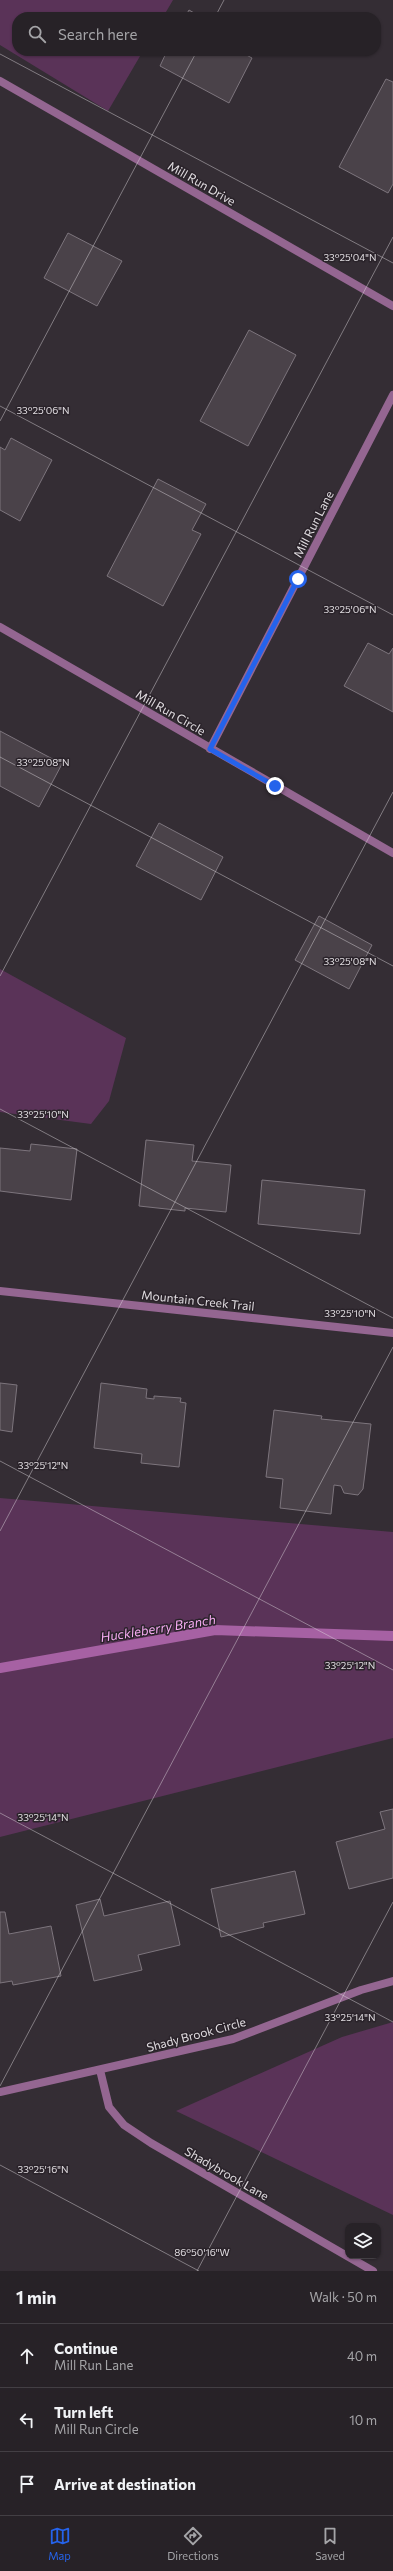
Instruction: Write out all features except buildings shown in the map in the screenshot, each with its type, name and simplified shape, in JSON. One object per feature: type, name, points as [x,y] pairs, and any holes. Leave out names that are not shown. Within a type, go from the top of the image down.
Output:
[{"type":"street","name":"Mill Run Drive","points":[[0,81],[393,306]]},
{"type":"street","name":"Mill Run Lane","points":[[210,749],[393,395]]},
{"type":"street","name":"Mill Run Circle","points":[[0,627],[393,853]]},
{"type":"street","name":"Mountain Creek Trail","points":[[0,1291],[393,1333]]},
{"type":"street","name":"Shady Brook Circle","points":[[0,2092],[233,2039],[361,1990],[393,1981]]},
{"type":"street","name":"Shadybrook Lane","points":[[100,2070],[109,2107],[124,2125],[151,2144],[373,2271]]},
{"type":"shaded area","points":[[0,0],[173,0],[166,12],[12,12],[12,52],[0,45]]},
{"type":"shaded area","points":[[18,56],[140,56],[108,111]]},
{"type":"shaded area","points":[[0,969],[126,1038],[109,1101],[91,1124],[0,1112]]},
{"type":"shaded area","points":[[0,1498],[393,1532],[393,1738],[0,1837]]},
{"type":"shaded area","points":[[393,2022],[393,2215],[176,2111],[342,2037]]},
{"type":"waterway","name":"Huckleberry Branch","points":[[0,1668],[215,1630],[393,1636]]},
{"type":"route","points":[[275,786],[210,749],[298,579]]}]
